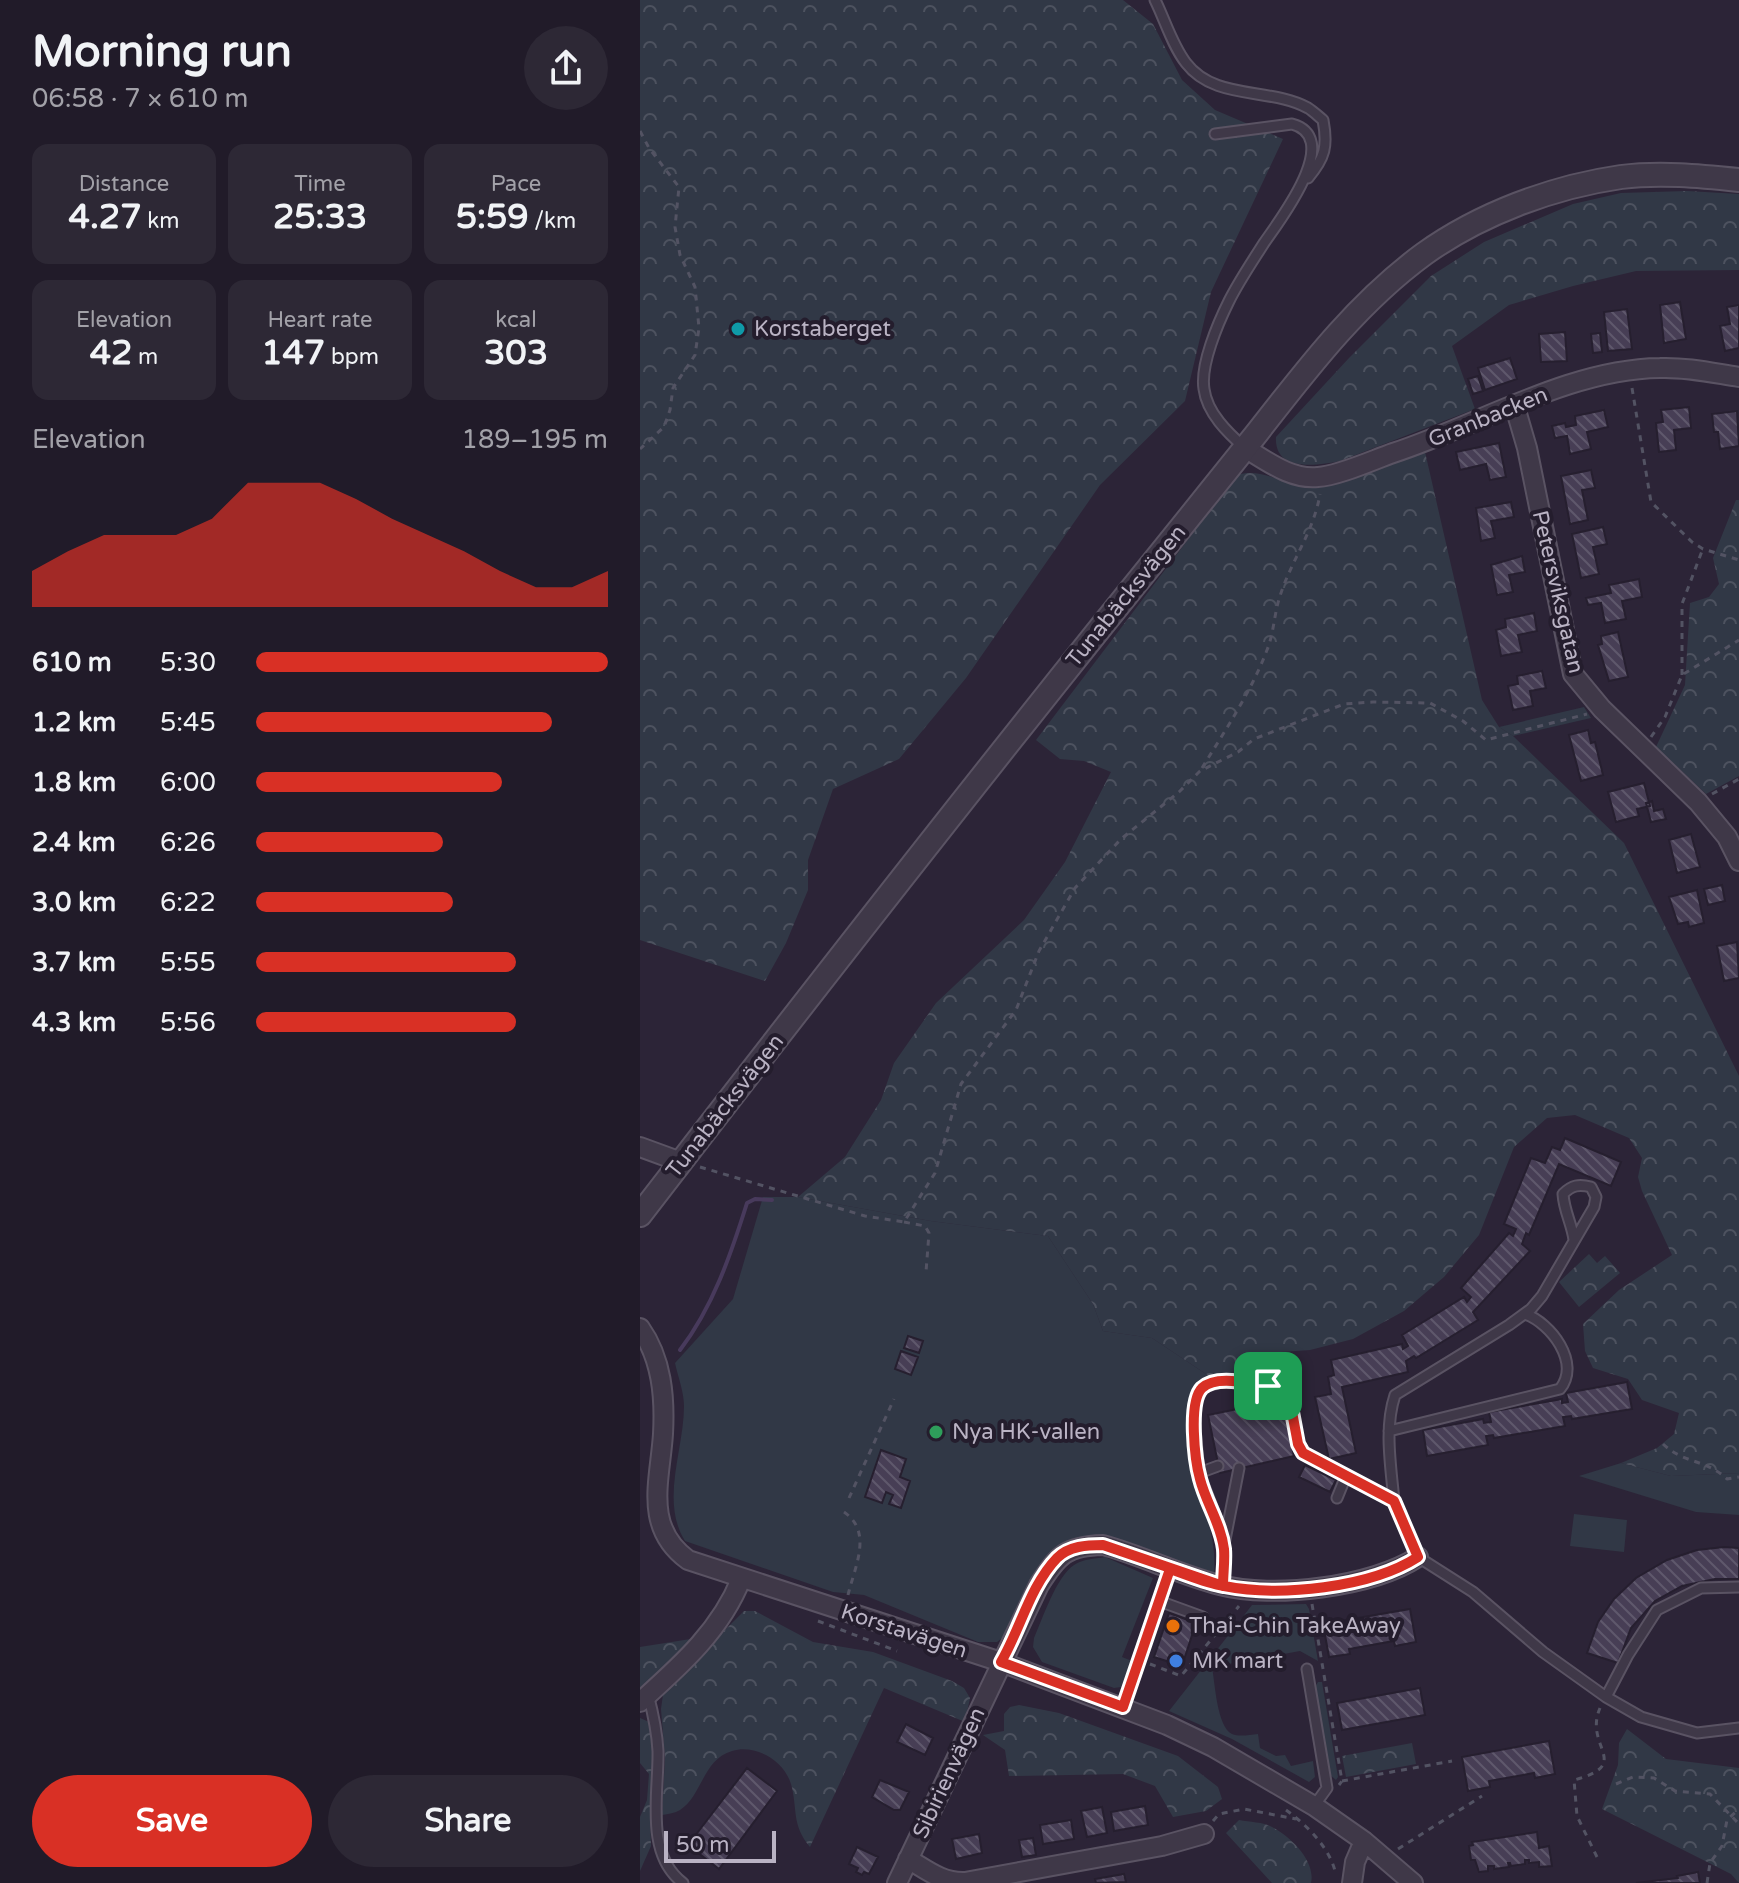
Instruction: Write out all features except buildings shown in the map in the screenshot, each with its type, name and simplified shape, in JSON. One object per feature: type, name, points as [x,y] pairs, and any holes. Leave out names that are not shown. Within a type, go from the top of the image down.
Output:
[{"type":"street","name":"Tunabäcksvägen","points":[[640,1215],[1065,672],[1333,339],[1368,300],[1423,255],[1464,229],[1554,193],[1622,177],[1686,175],[1739,180]]},
{"type":"street","name":"Granbacken","points":[[1319,478],[1422,444],[1572,383],[1660,368],[1739,377]]},
{"type":"street","name":"Petersviksgatan","points":[[1515,407],[1527,448],[1573,674],[1602,709],[1698,802],[1727,837],[1739,861]]},
{"type":"street","points":[[1245,448],[1277,468],[1298,476],[1319,478]]},
{"type":"street","points":[[640,1147],[681,1162]]},
{"type":"street","name":"Korstavägen","points":[[640,1328],[654,1353],[661,1375],[663,1424],[657,1509],[666,1539],[688,1560],[1001,1662],[1123,1707],[1213,1747],[1314,1806],[1364,1841],[1413,1883]]},
{"type":"street","name":"Sibirienvägen","points":[[897,1883],[1039,1585],[1058,1557],[1086,1545],[1103,1545],[1223,1586],[1273,1591],[1310,1588],[1399,1569],[1418,1557]]},
{"type":"street","points":[[644,1698],[703,1642],[729,1606],[741,1579]]},
{"type":"street","points":[[908,1859],[938,1877],[965,1882],[1162,1846],[1204,1834]]},
{"type":"street","points":[[1352,1883],[1355,1862],[1364,1841]]},
{"type":"lane","points":[[1155,0],[1187,64],[1204,79],[1222,87],[1307,108],[1323,120],[1326,150],[1320,163],[1301,187],[1229,300],[1205,369],[1203,387],[1207,403],[1229,434],[1245,448]]},
{"type":"lane","points":[[1215,134],[1281,125],[1298,126],[1309,136],[1311,155],[1301,187]]},
{"type":"lane","points":[[1574,1240],[1564,1213],[1563,1194],[1570,1187],[1580,1184],[1591,1187],[1596,1197],[1594,1207],[1542,1296],[1525,1314],[1395,1395],[1390,1409],[1389,1431],[1394,1501],[1418,1557],[1473,1592],[1543,1652],[1606,1697],[1641,1717],[1697,1733],[1739,1728]]},
{"type":"lane","points":[[1389,1431],[1560,1389],[1566,1383],[1568,1367],[1563,1351],[1540,1319],[1525,1314]]},
{"type":"lane","points":[[1224,1549],[1197,1459],[1194,1417],[1196,1398],[1203,1387],[1226,1381],[1280,1389],[1289,1396],[1298,1444],[1303,1453],[1394,1501]]},
{"type":"lane","points":[[1199,1473],[1218,1466]]},
{"type":"lane","points":[[1223,1586],[1224,1549],[1239,1468]]},
{"type":"lane","points":[[1337,1498],[1346,1476]]},
{"type":"lane","points":[[1123,1707],[1170,1569]]},
{"type":"lane","points":[[1606,1697],[1657,1610],[1701,1588],[1739,1587]]},
{"type":"lane","points":[[1159,1601],[1203,1617]]},
{"type":"lane","points":[[1307,1669],[1327,1788],[1314,1806]]},
{"type":"lane","points":[[644,1698],[657,1734],[657,1831],[667,1865],[673,1876],[683,1883]]},
{"type":"path","points":[[640,131],[679,187],[675,227],[680,255],[695,287],[699,328],[695,355],[673,388],[664,427],[640,449]]},
{"type":"path","points":[[1629,371],[1651,502],[1692,542],[1703,549],[1739,560]]},
{"type":"path","points":[[904,1222],[935,1173],[961,1084],[1016,1010],[1039,951],[1075,888],[1121,839],[1200,771],[1243,703],[1264,658],[1280,597],[1317,514],[1319,478]]},
{"type":"path","points":[[1644,748],[1665,717],[1682,675],[1682,604],[1703,549]]},
{"type":"path","points":[[1682,675],[1739,640]]},
{"type":"path","points":[[1200,771],[1238,752],[1254,739],[1344,704],[1430,703],[1463,721],[1486,740],[1602,709]]},
{"type":"path","points":[[1698,802],[1739,779]]},
{"type":"path","points":[[681,1162],[865,1216],[925,1226],[929,1233],[926,1272]]},
{"type":"path","points":[[849,1498],[894,1399]]},
{"type":"path","points":[[1663,1444],[1675,1455],[1711,1465],[1727,1479],[1739,1477]]},
{"type":"path","points":[[844,1512],[857,1523],[861,1541],[847,1599]]},
{"type":"path","points":[[1310,1588],[1342,1781],[1452,1761]]},
{"type":"path","points":[[1139,1660],[1181,1676],[1244,1600]]},
{"type":"path","points":[[1597,1715],[1595,1730],[1605,1757],[1604,1765],[1599,1771],[1574,1780],[1577,1816],[1597,1857]]},
{"type":"path","points":[[1616,1784],[1633,1777],[1654,1778],[1675,1791],[1710,1794],[1739,1824]]},
{"type":"path","points":[[1399,1848],[1482,1796]]},
{"type":"path","points":[[1281,1806],[1300,1820],[1333,1862],[1338,1883]]},
{"type":"path","points":[[1204,1834],[1219,1814],[1227,1810],[1244,1809],[1300,1820]]},
{"type":"path","points":[[1707,1883],[1710,1863],[1722,1846],[1724,1828],[1739,1809]]},
{"type":"green space","points":[[640,0],[1123,0],[1153,24],[1182,80],[1215,110],[1283,139],[1211,292],[1185,401],[1100,485],[966,678],[899,759],[833,789],[808,860],[808,890],[786,943],[765,981],[640,940]]},
{"type":"green space","points":[[1687,191],[1739,194],[1739,270],[1636,271],[1509,305],[1452,346],[1475,409],[1340,461],[1309,465],[1289,461],[1282,456],[1276,437],[1431,276],[1484,242],[1573,204],[1621,193]]},
{"type":"green space","points":[[1425,452],[1482,700],[1499,727],[1513,736],[1624,843],[1739,1076],[1739,1473],[1671,1476],[1621,1463],[1657,1448],[1674,1434],[1679,1413],[1642,1400],[1628,1379],[1593,1368],[1585,1351],[1583,1324],[1619,1290],[1672,1255],[1642,1191],[1638,1177],[1642,1158],[1629,1138],[1575,1115],[1547,1118],[1514,1147],[1479,1235],[1444,1277],[1404,1311],[1353,1339],[1310,1350],[1267,1353],[1223,1379],[1209,1376],[1152,1338],[1103,1331],[1093,1304],[1048,1236],[931,1221],[798,1197],[845,1157],[881,1100],[894,1063],[936,1003],[1024,920],[1065,862],[1111,772],[1084,761],[1060,759],[1036,740],[1237,475],[1256,473],[1300,485],[1322,485]]},
{"type":"green space","points":[[1736,500],[1739,500],[1739,776],[1706,794],[1656,747],[1685,685],[1690,603],[1709,597],[1719,584],[1713,558]]},
{"type":"green space","points":[[1584,707],[1591,718],[1513,736],[1499,727]]},
{"type":"green space","name":"Nya HK-vallen","points":[[763,1197],[798,1197],[931,1221],[1048,1236],[1093,1304],[1103,1331],[1152,1338],[1209,1376],[1190,1395],[1188,1407],[1193,1444],[1190,1470],[1211,1534],[1214,1575],[1101,1534],[1077,1539],[1056,1549],[1042,1565],[1012,1630],[997,1642],[978,1642],[864,1595],[833,1592],[685,1541],[674,1509],[684,1406],[675,1363],[733,1299]]},
{"type":"green space","points":[[1589,1254],[1597,1263],[1605,1256],[1620,1273],[1579,1307],[1559,1282]]},
{"type":"green space","points":[[1621,1463],[1671,1476],[1739,1473],[1739,1515],[1696,1512],[1579,1476]]},
{"type":"green space","points":[[1574,1514],[1627,1520],[1624,1552],[1570,1546]]},
{"type":"green space","points":[[1105,1557],[1153,1578],[1122,1657],[1132,1661],[1121,1687],[1114,1688],[1042,1662],[1033,1647],[1051,1598],[1067,1571],[1081,1562]]},
{"type":"green space","points":[[1306,1604],[1318,1661],[1300,1651],[1212,1667],[1220,1714],[1227,1730],[1238,1735],[1258,1734],[1260,1748],[1276,1756],[1285,1755],[1291,1766],[1313,1761],[1315,1777],[1309,1782],[1232,1739],[1169,1711],[1252,1605]]},
{"type":"green space","points":[[744,1611],[755,1611],[813,1642],[873,1652],[952,1681],[964,1688],[970,1698],[965,1722],[884,1688],[810,1847],[797,1824],[787,1775],[768,1756],[750,1750],[741,1749],[722,1755],[709,1769],[687,1804],[678,1811],[662,1815],[665,1758],[661,1709],[663,1695]]},
{"type":"green space","points":[[697,1638],[640,1691],[640,1647]]},
{"type":"green space","points":[[1318,1682],[1322,1682],[1338,1777],[1336,1780],[1329,1774],[1314,1689]]},
{"type":"green space","points":[[1019,1705],[1059,1713],[1178,1756],[1218,1787],[1222,1799],[1206,1811],[1173,1817],[1155,1786],[1123,1774],[1009,1776],[1005,1750],[983,1735],[1004,1731],[1004,1714],[1010,1707]]},
{"type":"green space","points":[[640,1718],[649,1722],[655,1755],[650,1809],[651,1846],[640,1871],[640,1817],[647,1800],[649,1774],[640,1763]]},
{"type":"green space","points":[[1627,1729],[1666,1759],[1739,1768],[1739,1883],[1731,1874],[1602,1809],[1618,1765],[1619,1743]]},
{"type":"green space","points":[[1412,1743],[1416,1764],[1346,1777],[1342,1756]]},
{"type":"green space","points":[[1239,1820],[1268,1825],[1286,1836],[1306,1858],[1311,1883],[1272,1883],[1226,1833]]},
{"type":"waterway","points":[[680,1350],[711,1298],[747,1203],[755,1199],[772,1200]]},
{"type":"place","name":"Korstaberget","points":[[738,329]]},
{"type":"place","name":"Nya HK-vallen","points":[[936,1432]]},
{"type":"place","name":"Thai-Chin TakeAway","points":[[1173,1626]]},
{"type":"place","name":"MK mart","points":[[1176,1661]]},
{"type":"route","points":[[1268,1386],[1216,1382],[1203,1387],[1196,1398],[1194,1417],[1200,1480],[1215,1514],[1224,1549],[1223,1586],[1103,1545],[1086,1545],[1070,1550],[1058,1557],[1039,1585],[1001,1662],[1123,1707],[1170,1569],[1223,1586],[1273,1591],[1354,1581],[1399,1569],[1418,1557],[1394,1501],[1303,1453],[1298,1444],[1289,1396],[1280,1389],[1268,1386]]}]
